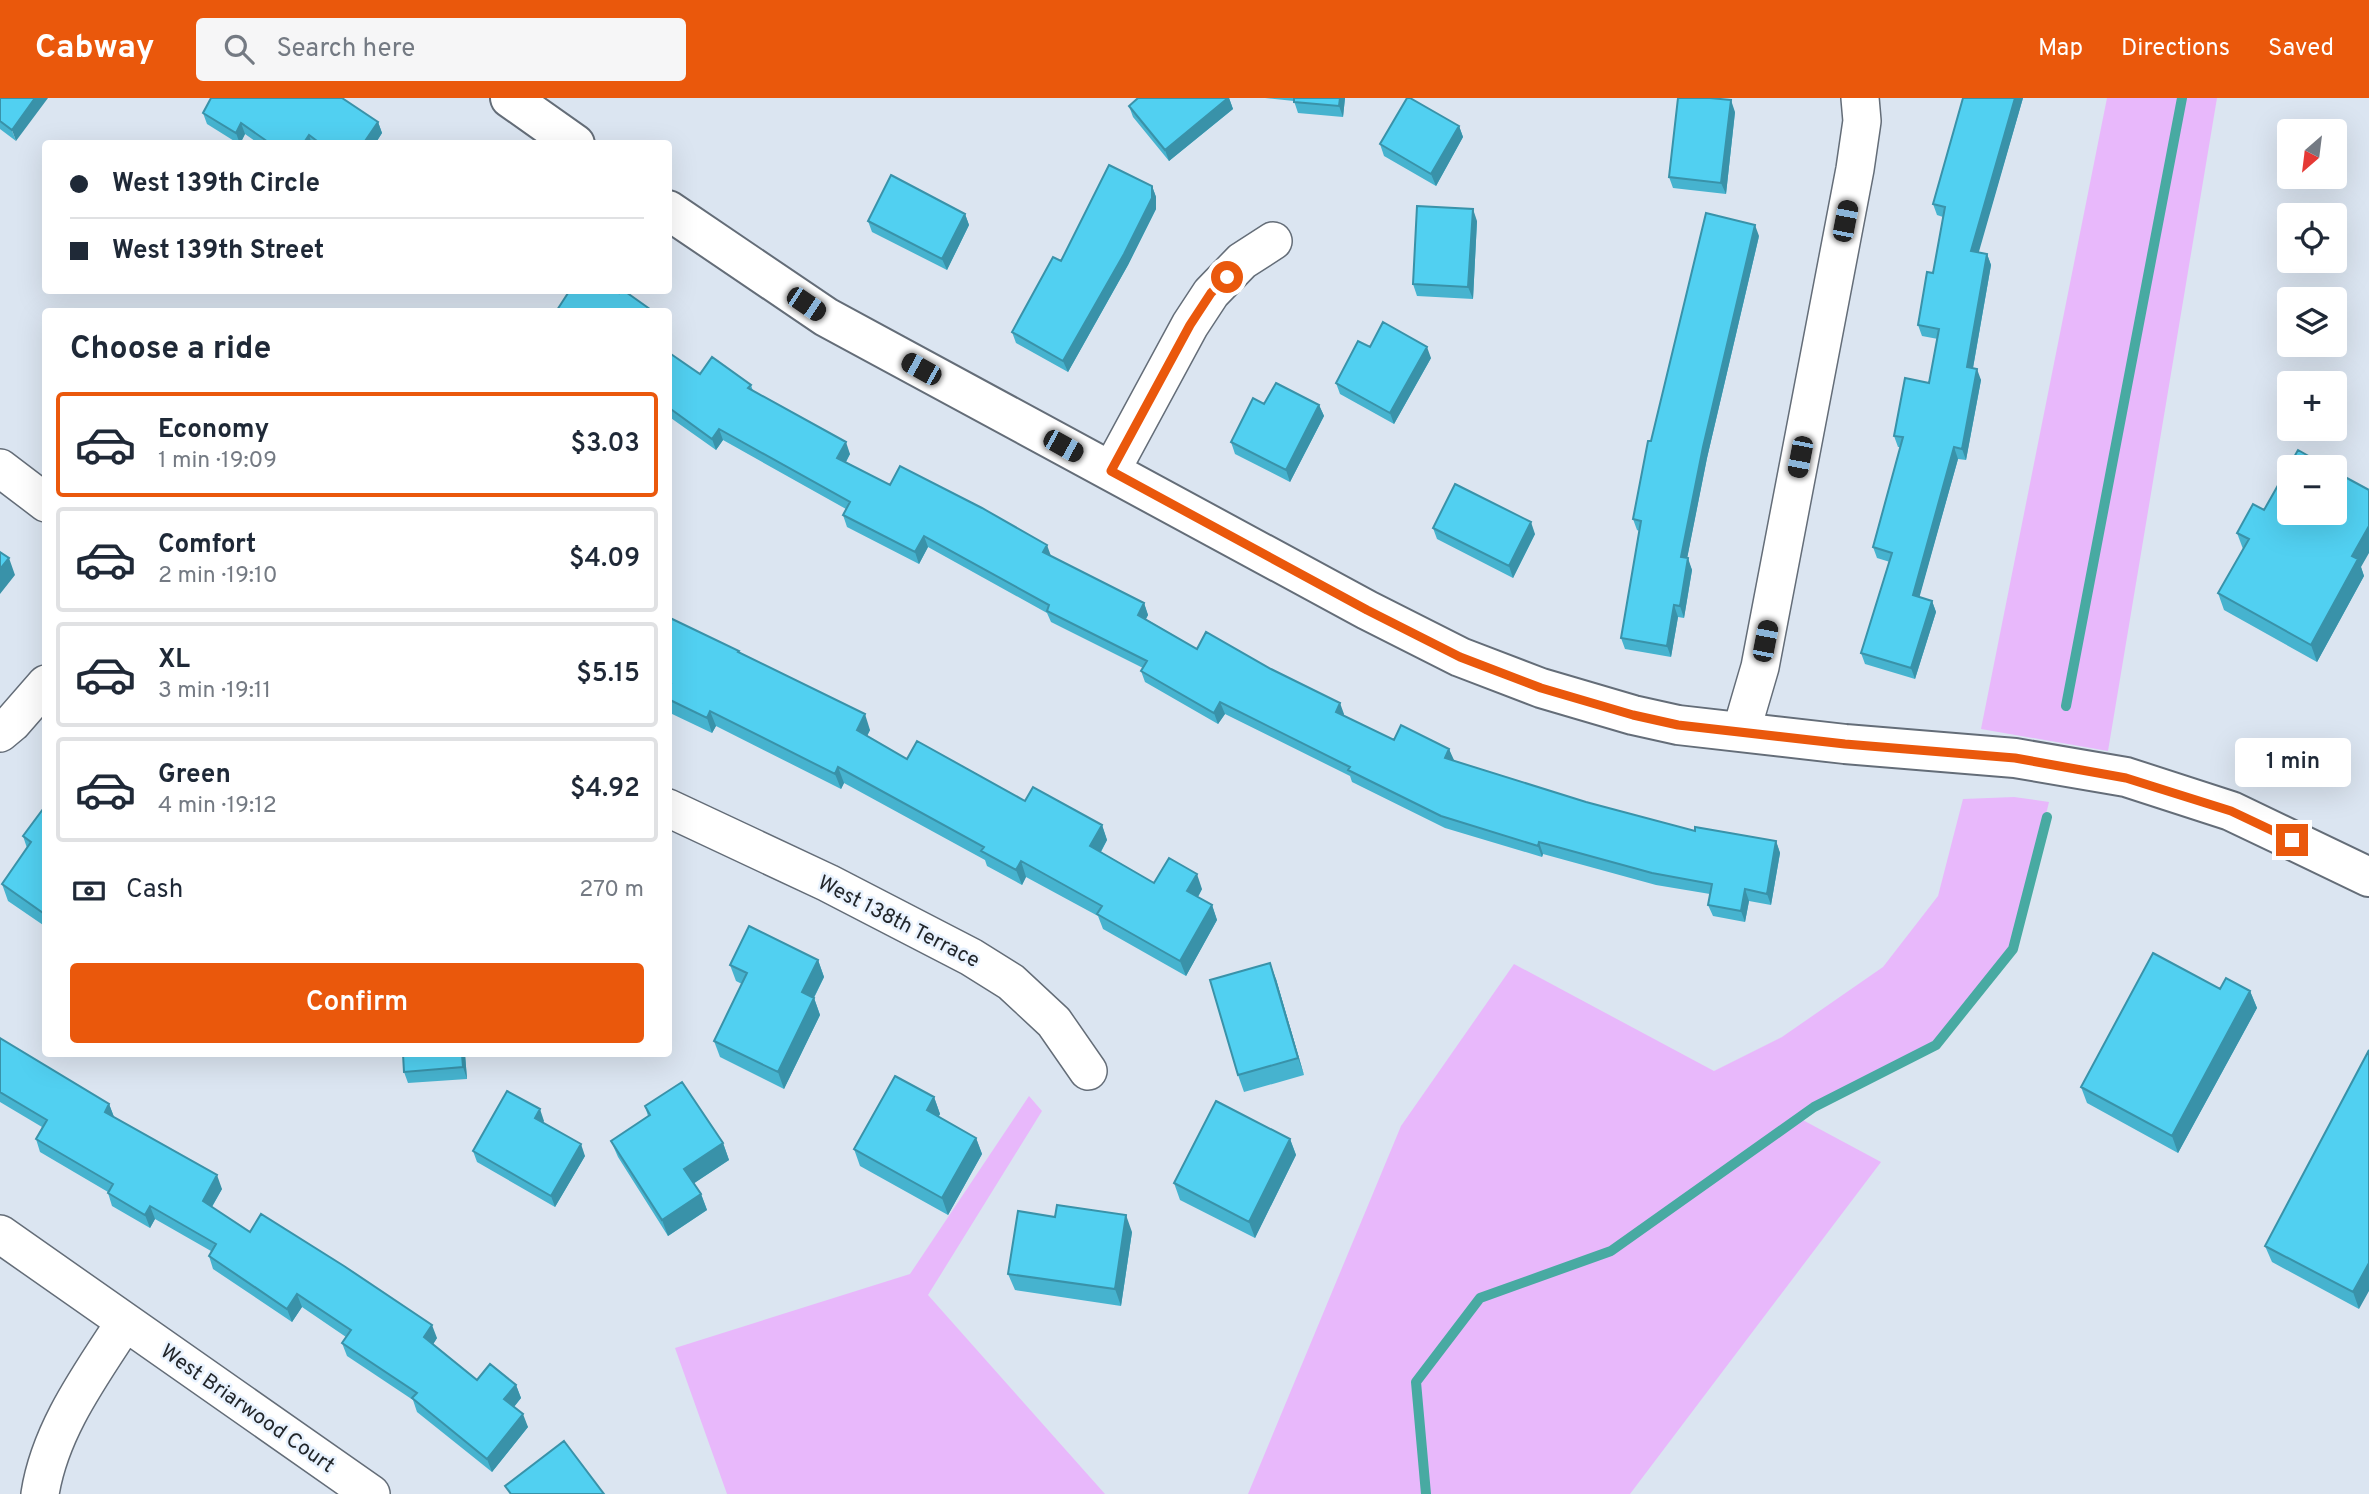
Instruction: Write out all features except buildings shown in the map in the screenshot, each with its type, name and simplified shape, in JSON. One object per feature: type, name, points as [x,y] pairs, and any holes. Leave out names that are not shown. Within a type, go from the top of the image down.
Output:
[{"type":"street","points":[[510,98],[569,140]]},
{"type":"street","points":[[1741,733],[1760,667],[1852,182],[1862,121],[1860,98]]},
{"type":"street","points":[[672,213],[827,317],[1367,610],[1460,657],[1541,688],[1678,725],[2015,758],[2126,778],[2231,811],[2369,877]]},
{"type":"street","points":[[1111,471],[1190,325],[1211,293],[1242,261],[1273,241]]},
{"type":"street","points":[[0,468],[42,500]]},
{"type":"street","points":[[0,733],[42,689]]},
{"type":"street","name":"West 138th Terrace","points":[[672,818],[828,883],[1001,975],[1054,1022],[1088,1071]]},
{"type":"street","name":"West Briarwood Court","points":[[0,1234],[371,1494]]},
{"type":"street","points":[[40,1494],[43,1474],[75,1399],[125,1322]]},
{"type":"shaded area","points":[[2107,98],[2217,98],[2108,751],[1981,729]]},
{"type":"shaded area","points":[[2014,797],[2049,802],[2013,949],[1936,1045],[1814,1107],[1799,1118],[1881,1162],[1630,1494],[1248,1494],[1401,1126],[1514,964],[1714,1071],[1782,1037],[1883,967],[1938,896],[1963,799]]},
{"type":"shaded area","points":[[1029,1096],[1042,1111],[928,1295],[1105,1494],[727,1494],[675,1348],[910,1274]]},
{"type":"waterway","points":[[2066,706],[2182,98]]},
{"type":"waterway","points":[[1426,1494],[1416,1382],[1480,1298],[1611,1251],[1814,1107],[1936,1045],[2013,949],[2047,817]]},
{"type":"route","points":[[1227,277],[1211,293],[1190,325],[1111,471],[1367,610],[1460,657],[1541,688],[1633,715],[1678,725],[1741,733],[2015,758],[2126,778],[2231,811],[2292,840]]}]
